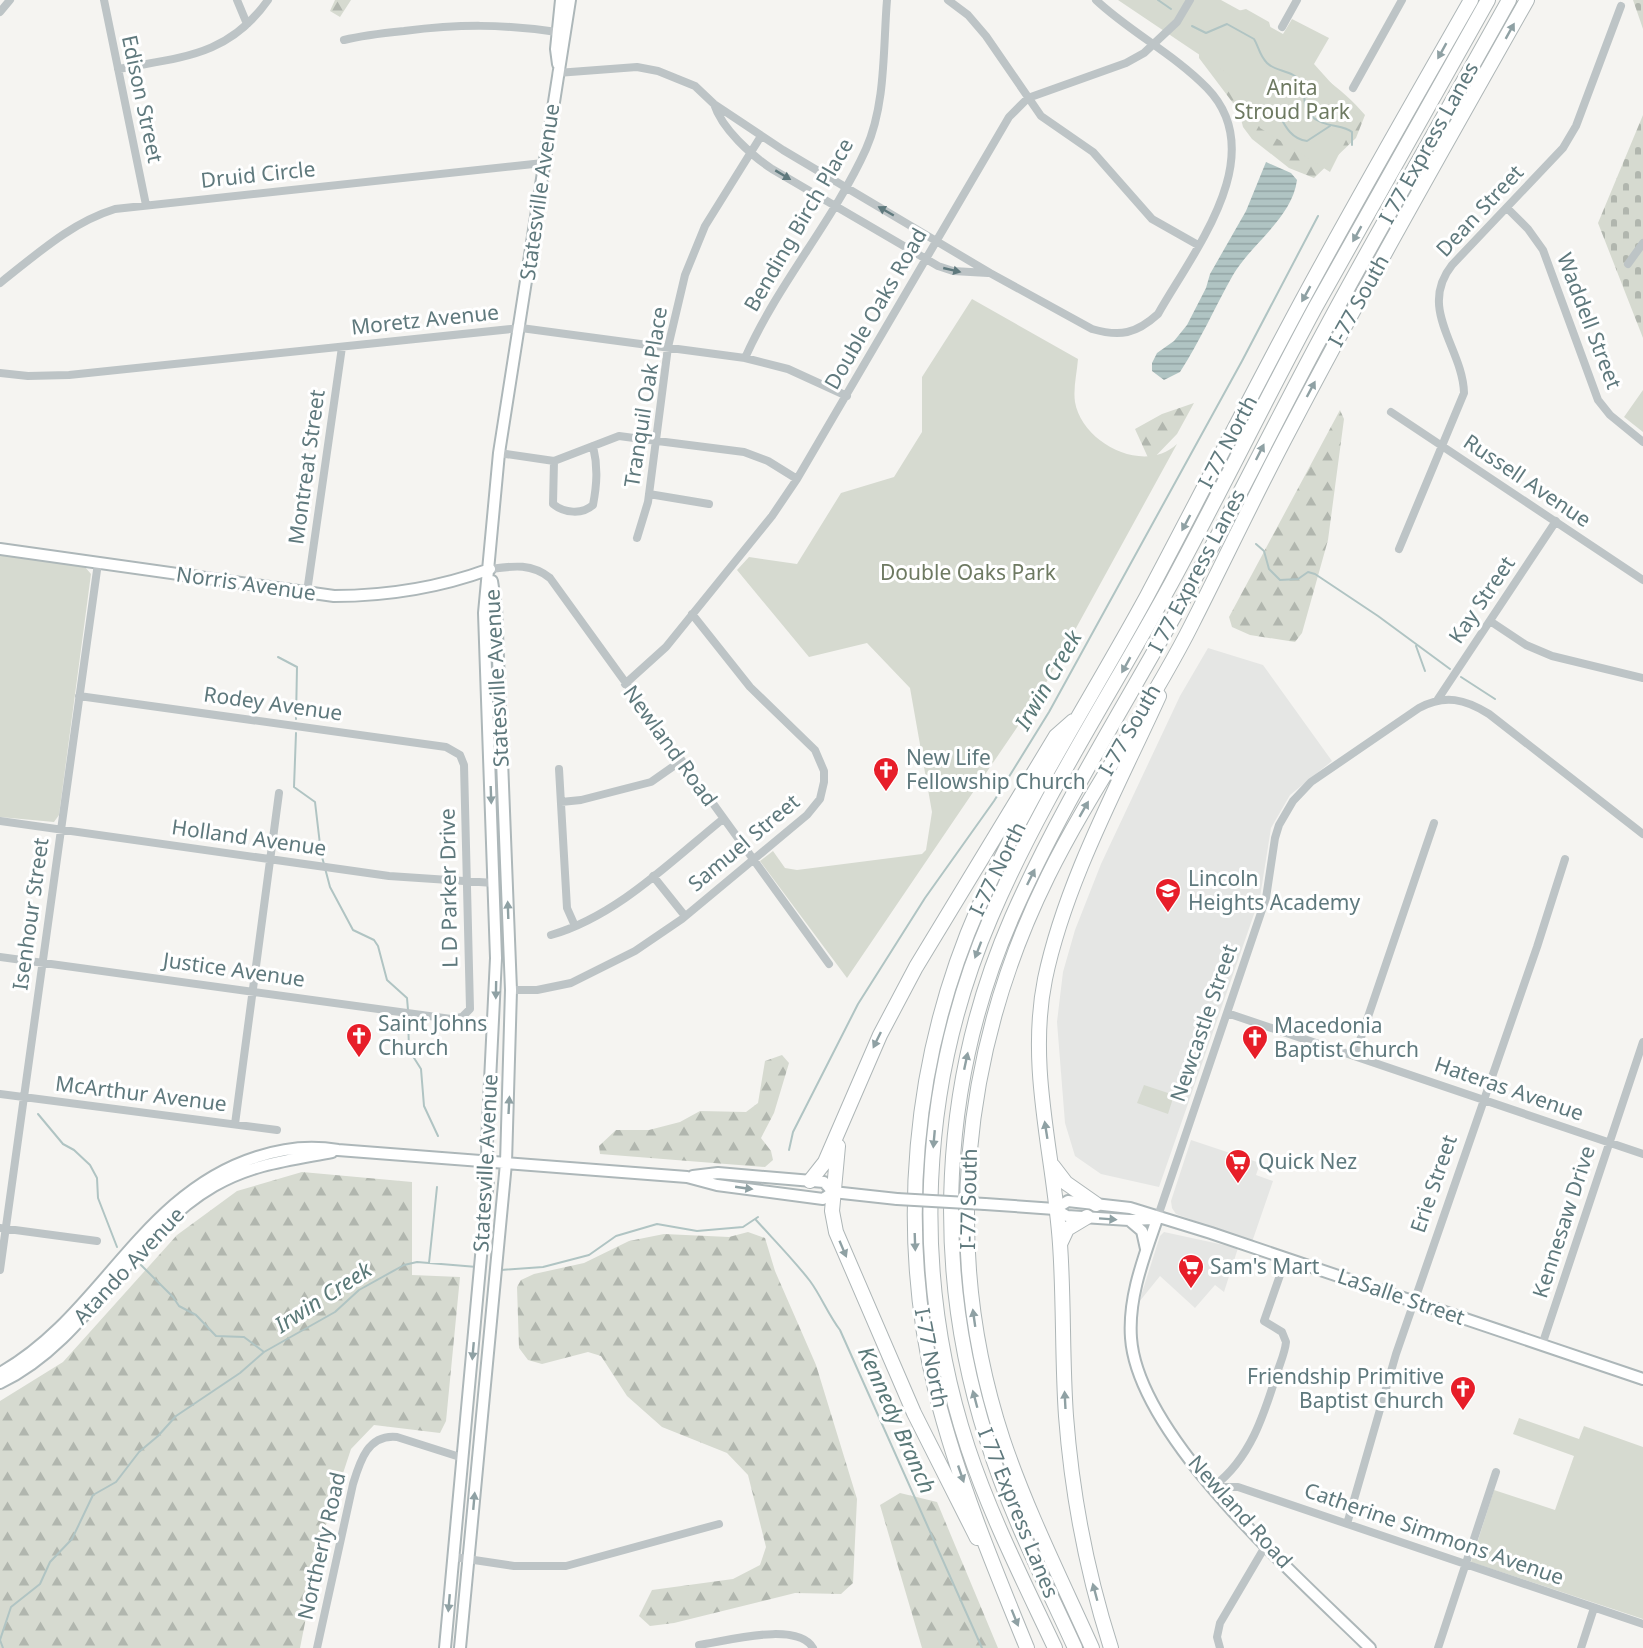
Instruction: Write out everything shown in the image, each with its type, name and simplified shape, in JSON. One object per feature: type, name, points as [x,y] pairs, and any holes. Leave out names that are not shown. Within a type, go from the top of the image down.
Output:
[{"type":"highway","name":"I-77 North","points":[[1027,1648],[947,1431],[926,1344],[915,1250],[919,1133],[924,1089],[939,1019],[969,929],[1017,829],[1172,549],[1300,304],[1471,0]]},
{"type":"highway","name":"I 77 Express Lanes","points":[[1054,1648],[979,1478],[956,1407],[941,1341],[932,1272],[930,1191],[936,1113],[954,1023],[984,934],[1030,836],[1180,566],[1314,312],[1488,0]]},
{"type":"highway","name":"I 77 Express Lanes","points":[[1076,1648],[1020,1528],[994,1461],[975,1401],[961,1338],[952,1259],[951,1182],[960,1094],[974,1028],[1002,942],[1047,845],[1197,575],[1324,331],[1509,0]]},
{"type":"highway","name":"I-77 South","points":[[1092,1648],[1016,1476],[985,1377],[973,1313],[966,1202],[970,1138],[979,1075],[989,1032],[1001,990],[1025,926],[1075,825],[1190,629],[1300,410],[1527,0]]},
{"type":"highway","points":[[1111,1648],[1086,1554],[1070,1463],[1064,1391],[1060,1244],[1052,1164],[1040,1087],[1038,1042],[1043,990],[1054,938],[1067,903],[1190,629]]},
{"type":"highway","points":[[810,1181],[822,1167],[871,1054],[920,960],[1056,736],[1081,714]]},
{"type":"highway","points":[[838,1134],[832,1216],[836,1232],[882,1342],[946,1480],[1003,1588]]},
{"type":"highway","points":[[1052,1164],[1066,1183],[1096,1204]]},
{"type":"highway","points":[[1060,1244],[1067,1228],[1087,1217]]},
{"type":"main road","name":"Statesville Avenue","points":[[558,69],[556,49],[561,0]]},
{"type":"main road","name":"Statesville Avenue","points":[[445,1648],[479,1292],[495,1010],[494,883],[484,613],[490,569],[499,453],[521,328],[543,163],[558,69],[564,50],[570,0]]},
{"type":"main road","name":"Norris Avenue","points":[[0,549],[334,596],[386,594],[464,579],[490,569]]},
{"type":"main road","name":"Statesville Avenue","points":[[460,1648],[506,1163],[511,990],[496,607],[490,569]]},
{"type":"main road","name":"Atando Avenue","points":[[0,1373],[46,1341],[158,1218],[199,1184],[236,1165],[273,1152],[315,1146],[338,1150],[687,1177],[717,1185],[823,1199],[833,1192],[824,1182],[718,1173],[687,1177]]},
{"type":"main road","name":"Atando Avenue","points":[[0,1383],[30,1366],[52,1347],[164,1224],[196,1197],[230,1177],[257,1166],[338,1150]]},
{"type":"main road","name":"LaSalle Street","points":[[833,1192],[1055,1209],[1067,1216],[1129,1220],[1157,1219]]},
{"type":"main road","name":"LaSalle Street","points":[[1055,1209],[1068,1201],[1130,1208],[1157,1219],[1211,1233],[1643,1379]]},
{"type":"main road","name":"Newland Road","points":[[1157,1219],[1146,1250],[1131,1313],[1131,1340],[1136,1364],[1157,1411],[1213,1487],[1266,1545],[1370,1648]]},
{"type":"main road","points":[[1129,1220],[1143,1232],[1146,1250]]},
{"type":"street","points":[[0,12],[10,0]]},
{"type":"street","name":"Edison Street","points":[[104,0],[146,205]]},
{"type":"street","points":[[237,0],[247,24]]},
{"type":"street","points":[[117,69],[203,52],[228,40],[247,24],[268,0]]},
{"type":"street","name":"Bending Birch Place","points":[[745,358],[866,149],[874,124],[887,0]]},
{"type":"street","points":[[948,0],[968,15],[986,36],[1028,98],[1053,126],[1093,152],[1152,219],[1198,244]]},
{"type":"street","points":[[558,69],[618,67],[658,71],[695,86],[714,104],[761,136],[990,273],[1092,329],[1110,334],[1143,328],[1158,314],[1226,192],[1233,152],[1226,117],[1206,87],[1096,0]]},
{"type":"street","name":"Double Oaks Road","points":[[625,684],[659,654],[772,516],[847,396],[936,240],[1010,117],[1028,98],[1126,63],[1154,46],[1177,22],[1190,0]]},
{"type":"street","points":[[1282,27],[1297,0]]},
{"type":"street","points":[[1353,88],[1398,1]]},
{"type":"street","name":"Dean Street","points":[[1399,549],[1464,393],[1462,379],[1439,316],[1440,286],[1452,265],[1558,155],[1572,134],[1621,6]]},
{"type":"street","points":[[344,40],[459,24],[493,24],[557,32]]},
{"type":"street","points":[[714,104],[722,121],[751,152],[770,167],[925,260],[953,271],[990,273]]},
{"type":"street","name":"Tranquil Oak Place","points":[[637,538],[649,494],[668,347],[680,295],[705,226],[761,136]]},
{"type":"street","name":"Druid Circle","points":[[0,283],[87,219],[115,209],[543,163]]},
{"type":"street","name":"Waddell Street","points":[[1507,208],[1528,228],[1543,250],[1598,400],[1610,415],[1643,442]]},
{"type":"street","points":[[1628,264],[1643,243]]},
{"type":"street","name":"Moretz Avenue","points":[[0,373],[28,376],[69,375],[521,328],[745,358],[788,369],[847,396]]},
{"type":"street","name":"Montreat Street","points":[[307,592],[342,347]]},
{"type":"street","name":"Russell Avenue","points":[[1391,412],[1643,580]]},
{"type":"street","points":[[499,453],[554,461],[619,436],[744,452],[768,461],[797,479]]},
{"type":"street","points":[[554,461],[553,504],[566,511],[585,511],[593,505],[597,487],[598,465],[593,446]]},
{"type":"street","points":[[649,494],[709,504]]},
{"type":"street","name":"Kay Street","points":[[1438,699],[1556,522]]},
{"type":"street","name":"Isenhour Street","points":[[0,1270],[3,1228],[24,1097],[98,562]]},
{"type":"street","name":"Newland Road","points":[[490,569],[515,566],[534,567],[550,578],[829,964]]},
{"type":"street","name":"Samuel Street","points":[[511,990],[537,990],[587,977],[651,941],[685,916],[815,806],[823,788],[824,771],[815,750],[750,687],[692,614]]},
{"type":"street","points":[[1490,621],[1526,645],[1552,656],[1643,678]]},
{"type":"street","name":"Rodey Avenue","points":[[79,696],[446,747],[460,755]]},
{"type":"street","points":[[1438,699],[1462,701],[1490,714],[1643,834]]},
{"type":"street","name":"Newcastle Street","points":[[1157,1219],[1268,890],[1275,838],[1293,801],[1311,782],[1419,708],[1438,699]]},
{"type":"street","name":"L D Parker Drive","points":[[460,755],[464,765],[471,1001],[470,1009],[462,1017]]},
{"type":"street","points":[[561,802],[581,800],[651,782],[681,761]]},
{"type":"street","points":[[559,769],[567,908],[575,926]]},
{"type":"street","points":[[235,1124],[279,793]]},
{"type":"street","points":[[551,935],[575,926],[620,901],[723,819]]},
{"type":"street","name":"Holland Avenue","points":[[0,821],[390,876],[494,883]]},
{"type":"street","points":[[1355,1055],[1434,822]]},
{"type":"street","name":"Erie Street","points":[[1347,1524],[1396,1354],[1565,859]]},
{"type":"street","points":[[653,876],[685,916]]},
{"type":"street","name":"Justice Avenue","points":[[0,957],[451,1019],[462,1017]]},
{"type":"street","name":"Hateras Avenue","points":[[1227,1013],[1643,1154]]},
{"type":"street","name":"Kennesaw Drive","points":[[1542,1345],[1643,1042]]},
{"type":"street","name":"McArthur Avenue","points":[[0,1094],[277,1130]]},
{"type":"street","points":[[3,1228],[97,1241]]},
{"type":"street","points":[[1213,1487],[1230,1474],[1257,1431],[1268,1404],[1286,1342],[1282,1332],[1264,1322],[1286,1258]]},
{"type":"street","name":"Northerly Road","points":[[317,1648],[353,1484],[361,1459],[370,1445],[388,1436],[397,1437],[463,1458]]},
{"type":"street","points":[[1438,1648],[1496,1472]]},
{"type":"street","name":"Catherine Simmons Avenue","points":[[1213,1487],[1238,1486],[1643,1624]]},
{"type":"street","points":[[454,1557],[514,1566],[566,1566],[719,1524]]},
{"type":"street","points":[[1220,1648],[1217,1637],[1220,1623],[1266,1545]]},
{"type":"street","points":[[1581,1648],[1594,1608]]},
{"type":"street","points":[[699,1645],[761,1635],[794,1634],[805,1638],[813,1648]]},
{"type":"shaded area","points":[[1266,162],[1291,173],[1297,180],[1294,194],[1279,219],[1233,275],[1180,372],[1164,380],[1152,371],[1152,363],[1157,353],[1174,341],[1187,325],[1206,288],[1210,274],[1246,211]]},
{"type":"shaded area","name":"Lincoln Heights Academy","points":[[1208,648],[1263,665],[1332,761],[1290,795],[1271,828],[1260,897],[1159,1187],[1101,1174],[1075,1156],[1065,1123],[1057,1022],[1063,972],[1075,930],[1101,864],[1180,696]]},
{"type":"shaded area","points":[[1191,1140],[1260,1163],[1256,1175],[1273,1181],[1252,1242],[1176,1214],[1172,1208],[1171,1201]]},
{"type":"shaded area","points":[[1164,1232],[1238,1248],[1224,1292],[1215,1285],[1195,1308],[1160,1276],[1139,1302],[1160,1236]]},
{"type":"green space","points":[[335,0],[351,0],[340,17],[330,11]]},
{"type":"green space","name":"Anita Stroud Park","points":[[1118,0],[1221,0],[1283,34],[1292,19],[1329,38],[1314,64],[1359,114],[1330,172],[1260,128],[1231,76]]},
{"type":"green space","points":[[1633,0],[1643,0],[1643,29]]},
{"type":"green space","name":"Anita Stroud Park","points":[[1246,9],[1269,22],[1278,54],[1325,79],[1365,115],[1356,138],[1314,178],[1289,168],[1252,139],[1243,127],[1239,111],[1199,58],[1199,48],[1217,16]]},
{"type":"green space","points":[[1643,115],[1643,338],[1598,223]]},
{"type":"green space","name":"Double Oaks Park","points":[[972,299],[1078,359],[1075,402],[1080,417],[1089,430],[1102,441],[1116,450],[1132,455],[1148,456],[1163,453],[1177,444],[1041,692],[847,978],[760,861],[773,851],[785,868],[797,870],[922,854],[926,850],[932,812],[910,688],[867,643],[809,657],[737,570],[749,557],[797,564],[841,493],[894,477],[922,432],[922,377]]},
{"type":"green space","points":[[1643,390],[1643,432],[1624,417]]},
{"type":"green space","points":[[1194,403],[1177,434],[1150,462],[1135,429],[1162,414]]},
{"type":"green space","points":[[1340,410],[1344,419],[1328,540],[1302,633],[1295,642],[1250,635],[1232,627],[1229,617]]},
{"type":"green space","points":[[0,555],[85,567],[91,574],[59,815],[54,822],[0,817]]},
{"type":"green space","points":[[782,1055],[789,1063],[774,1113],[761,1138],[771,1151],[773,1160],[765,1167],[600,1154],[599,1146],[616,1130],[649,1130],[680,1122],[700,1111],[746,1112],[758,1103],[765,1061]]},
{"type":"green space","points":[[1144,1085],[1174,1095],[1168,1114],[1137,1103]]},
{"type":"green space","points":[[302,1172],[412,1182],[412,1275],[460,1277],[446,1421],[440,1433],[374,1425],[351,1449],[322,1537],[300,1648],[0,1648],[0,1401],[63,1362],[177,1235],[237,1191]]},
{"type":"green space","points":[[748,1232],[765,1238],[775,1271],[816,1365],[857,1499],[853,1583],[841,1594],[795,1593],[674,1623],[650,1626],[639,1616],[652,1590],[733,1579],[760,1565],[766,1547],[748,1475],[727,1453],[662,1427],[627,1396],[601,1356],[588,1352],[542,1364],[528,1360],[519,1348],[517,1287],[521,1280],[534,1274],[584,1263],[629,1241],[664,1234],[729,1237]]},
{"type":"green space","points":[[1519,1418],[1579,1439],[1584,1426],[1643,1447],[1643,1619],[1471,1562],[1494,1490],[1555,1510],[1574,1456],[1513,1434]]},
{"type":"green space","points":[[900,1493],[937,1502],[998,1648],[922,1648],[880,1505]]},
{"type":"waterway","points":[[1158,0],[1171,9]]},
{"type":"waterway","points":[[1192,26],[1206,33],[1227,24],[1254,39],[1267,63],[1299,79],[1310,115],[1321,122],[1352,132],[1352,145]]},
{"type":"waterway","points":[[1278,113],[1289,131],[1301,140],[1307,141],[1330,126]]},
{"type":"waterway","name":"Irwin Creek","points":[[789,1150],[793,1132],[858,1004],[925,898],[994,801],[1049,712],[1242,361],[1318,216]]},
{"type":"waterway","points":[[1256,544],[1264,551],[1269,569],[1280,580],[1298,579],[1308,572],[1315,574],[1378,616],[1450,669]]},
{"type":"waterway","points":[[1416,646],[1425,671]]},
{"type":"waterway","points":[[278,657],[297,667],[296,719]]},
{"type":"waterway","points":[[1461,677],[1495,699]]},
{"type":"waterway","points":[[296,733],[294,787],[315,802],[321,853],[330,887],[353,930],[374,940],[378,946],[387,980],[407,998],[408,1010]]},
{"type":"waterway","points":[[408,1016],[409,1050],[421,1069],[424,1106],[438,1136]]},
{"type":"waterway","points":[[38,1114],[63,1144],[74,1150],[90,1165],[97,1178],[98,1198],[117,1247]]},
{"type":"waterway","points":[[429,1263],[437,1187]]},
{"type":"waterway","name":"Irwin Creek","points":[[501,1270],[543,1267],[589,1255],[616,1236],[657,1224],[697,1231],[743,1227],[758,1217]]},
{"type":"waterway","name":"Kennedy Branch","points":[[756,1220],[810,1281],[840,1330],[982,1648]]},
{"type":"waterway","name":"Irwin Creek","points":[[3,1648],[0,1640],[11,1607],[40,1584],[50,1562],[72,1539],[93,1495],[116,1482],[139,1452],[176,1416],[240,1373],[264,1352],[335,1312],[359,1290],[404,1265],[417,1262],[477,1267]]},
{"type":"waterway","points":[[141,1265],[179,1306],[196,1315],[216,1336],[244,1337],[264,1352]]},
{"type":"place","name":"New Life Fellowship Church","points":[[886,793]]},
{"type":"place","name":"Lincoln Heights Academy","points":[[1168,914]]},
{"type":"place","name":"Saint Johns Church","points":[[359,1059]]},
{"type":"place","name":"Macedonia Baptist Church","points":[[1255,1061]]},
{"type":"place","name":"Quick Nez","points":[[1238,1185]]},
{"type":"place","name":"Sam's Mart","points":[[1191,1290]]},
{"type":"place","name":"Friendship Primitive Baptist Church","points":[[1463,1412]]}]
